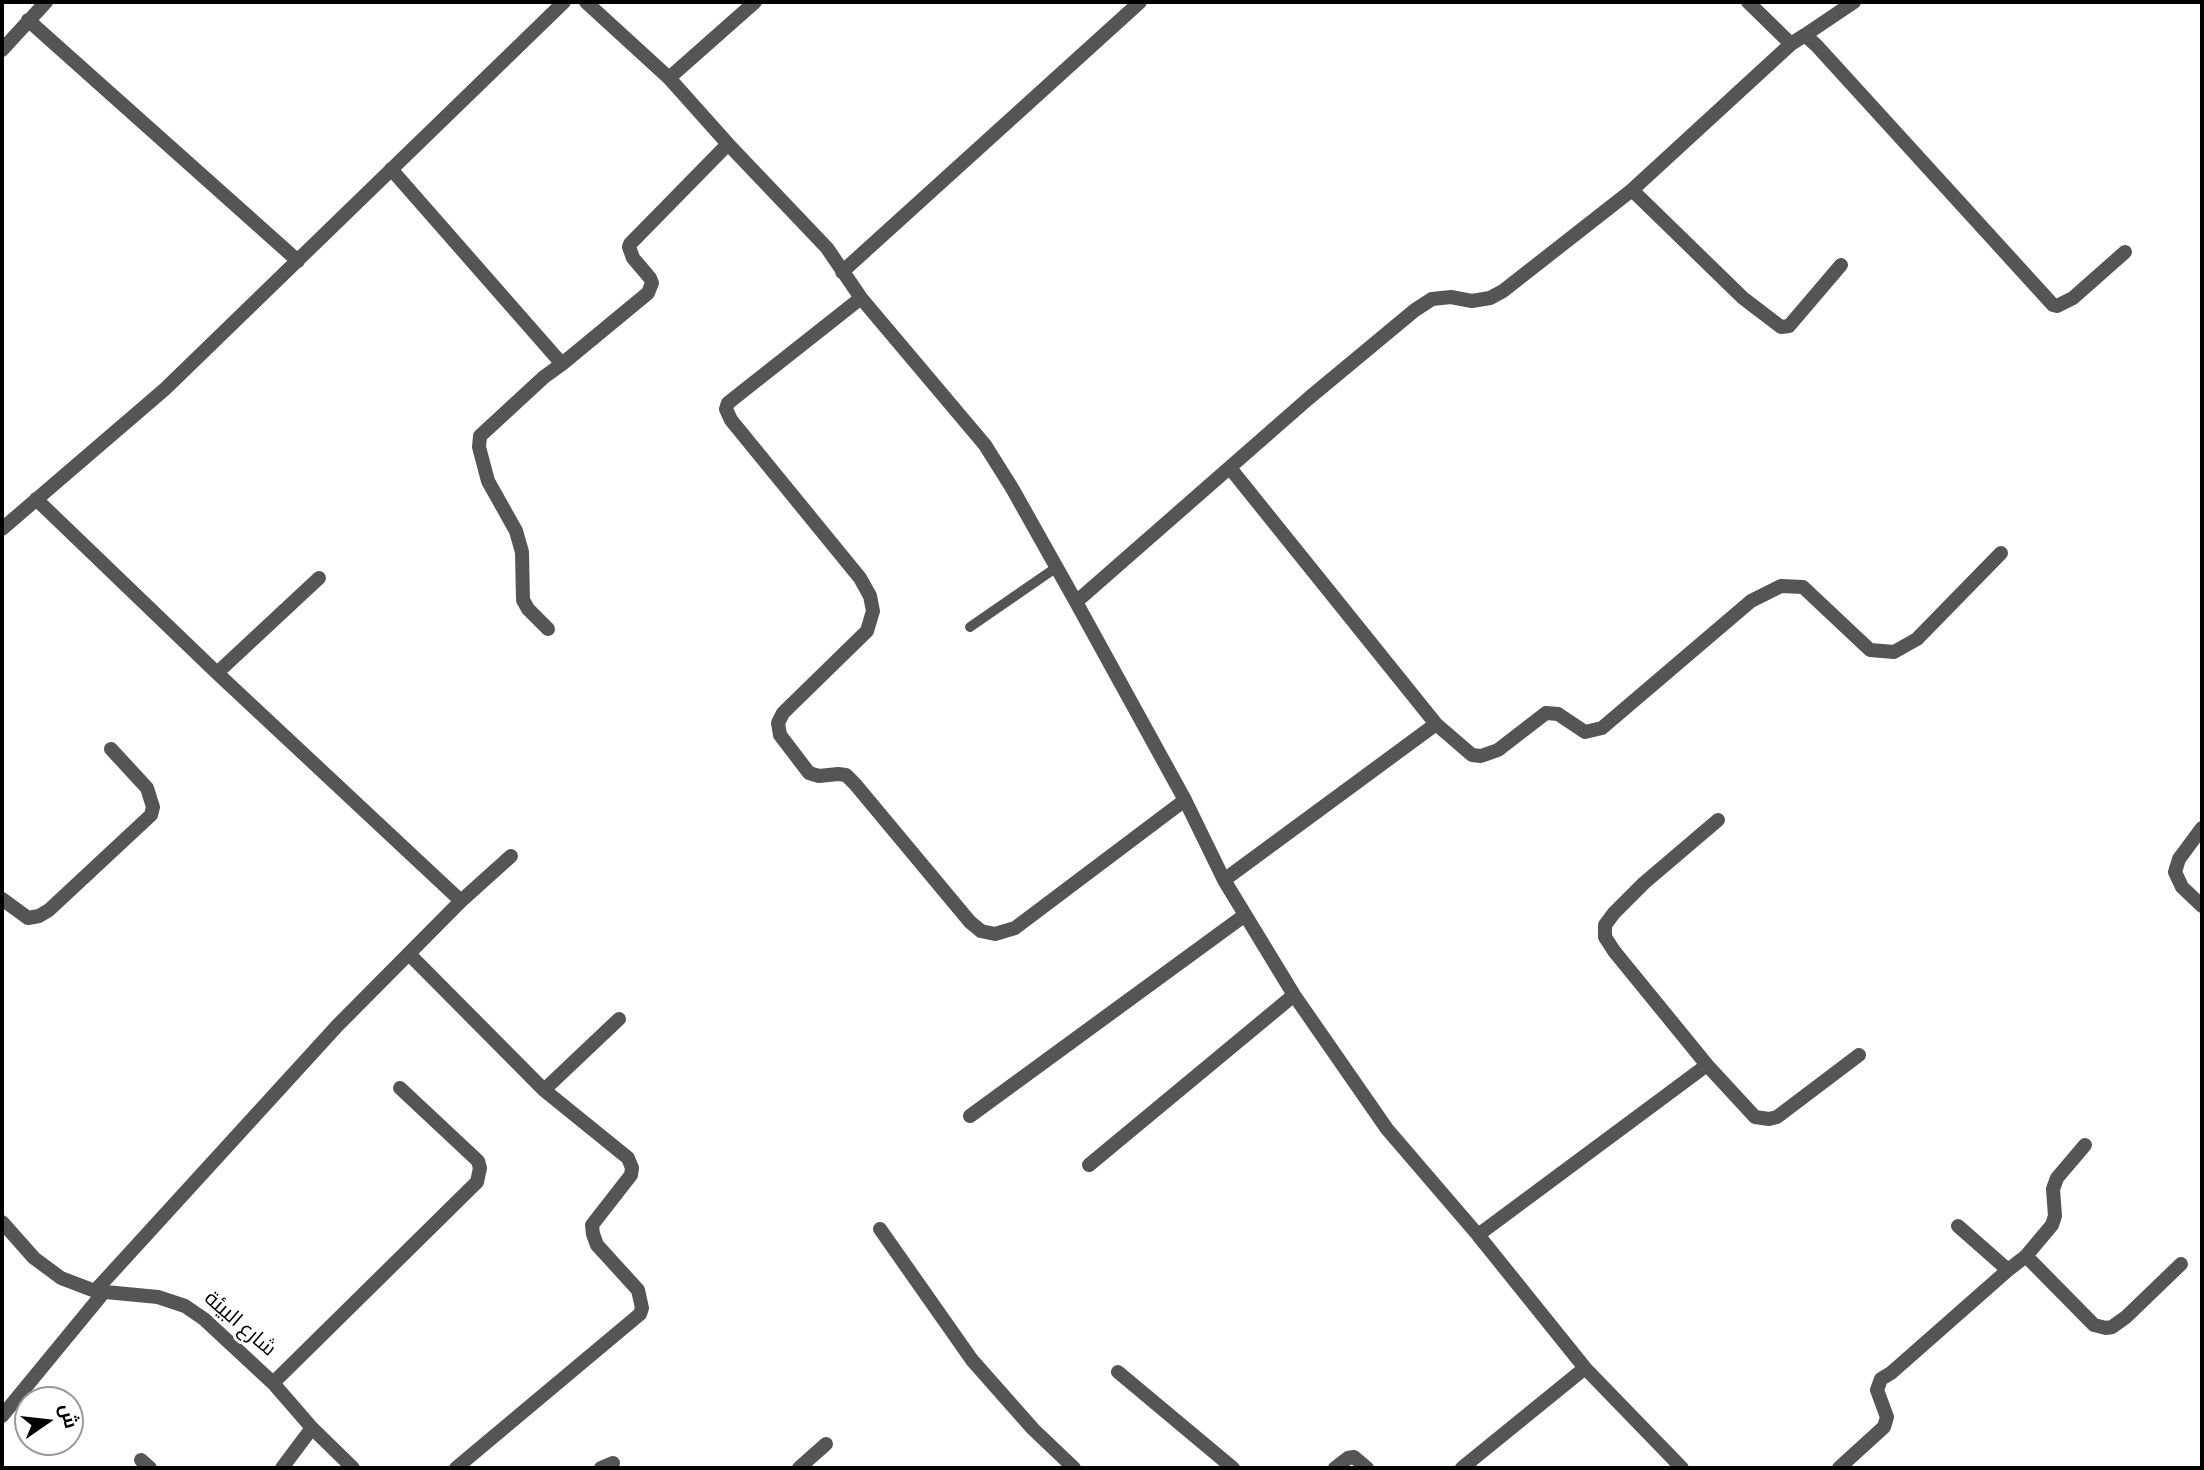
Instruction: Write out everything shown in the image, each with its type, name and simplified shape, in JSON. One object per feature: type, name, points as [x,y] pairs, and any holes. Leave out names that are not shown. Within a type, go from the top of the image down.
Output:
[{"type":"street","points":[[2,50],[46,2]]},
{"type":"street","points":[[2,529],[165,389],[564,2]]},
{"type":"street","points":[[586,2],[669,78],[827,248],[861,298],[985,445],[1076,601],[1185,800],[1224,880],[1294,995],[1387,1129],[1478,1235],[1585,1368],[1682,1468]]},
{"type":"street","points":[[669,78],[755,2]]},
{"type":"street","points":[[842,272],[1140,2]]},
{"type":"street","points":[[1748,2],[1791,44]]},
{"type":"street","points":[[1076,601],[1309,398],[1415,310],[1432,299],[1451,297],[1472,301],[1490,298],[1503,291],[1632,191],[1791,44],[1854,2]]},
{"type":"street","points":[[28,20],[298,261]]},
{"type":"street","points":[[1805,34],[2053,305],[2057,306],[2073,298],[2125,252]]},
{"type":"street","points":[[548,629],[523,600],[522,552],[516,531],[488,481],[479,447],[480,436],[544,377],[648,293],[652,283],[633,258],[630,244],[728,144]]},
{"type":"street","points":[[391,169],[562,364]]},
{"type":"street","points":[[1632,191],[1743,298],[1781,327],[1788,326],[1841,265]]},
{"type":"street","points":[[861,298],[727,403],[726,409],[731,420],[860,578],[870,596],[873,611],[867,631],[783,713],[778,723],[780,735],[809,773],[819,776],[845,775],[855,784],[970,922],[981,931],[995,934],[1015,928],[1185,800]]},
{"type":"street","points":[[1230,468],[1436,724],[1472,755],[1481,756],[1499,750],[1545,713],[1558,715],[1585,732],[1602,728],[1751,601],[1781,586],[1803,587],[1870,650],[1894,652],[1917,639],[2001,554]]},
{"type":"street","points":[[36,499],[461,901]]},
{"type":"street","points":[[217,673],[319,578]]},
{"type":"street","points":[[1224,880],[1436,724]]},
{"type":"street","points":[[2,900],[28,918],[49,910],[151,815],[153,807],[147,788],[111,749]]},
{"type":"street","points":[[1718,820],[1644,883],[1614,913],[1605,925],[1605,937],[1707,1065],[1755,1117],[1769,1119],[1777,1116],[1859,1055]]},
{"type":"street","points":[[2202,828],[2179,859],[2175,872],[2182,887],[2202,906]]},
{"type":"street","points":[[2,1416],[99,1292],[337,1026],[461,901],[511,856]]},
{"type":"street","points":[[970,1116],[1245,915]]},
{"type":"street","points":[[410,955],[544,1090],[628,1158],[632,1168],[631,1175],[592,1225],[597,1245],[638,1290],[642,1308],[640,1314],[456,1468]]},
{"type":"street","points":[[1089,1165],[1294,995]]},
{"type":"street","points":[[544,1090],[619,1019]]},
{"type":"street","points":[[1478,1235],[1707,1065]]},
{"type":"street","points":[[273,1383],[477,1182],[480,1168],[478,1161],[400,1088]]},
{"type":"street","points":[[1839,1468],[1884,1427],[1887,1417],[1877,1390],[1881,1379],[2026,1256],[2052,1225],[2055,1216],[2053,1189],[2057,1178],[2085,1145]]},
{"type":"street","name":"شارع البيئة","points":[[2,1222],[34,1258],[61,1278],[99,1292],[158,1297],[185,1306],[204,1319],[273,1383],[312,1428],[353,1468]]},
{"type":"street","points":[[1958,1226],[2008,1270]]},
{"type":"street","points":[[880,1229],[972,1360],[1033,1429],[1073,1468]]},
{"type":"street","points":[[2026,1256],[2094,1325],[2106,1328],[2126,1318],[2181,1264]]},
{"type":"street","points":[[1462,1468],[1585,1368]]},
{"type":"street","points":[[1118,1372],[1233,1468]]},
{"type":"street","points":[[282,1468],[312,1428]]},
{"type":"street","points":[[799,1468],[826,1444]]},
{"type":"street","points":[[1335,1468],[1348,1458],[1354,1457],[1367,1468]]},
{"type":"lane","points":[[970,627],[1057,567]]}]
